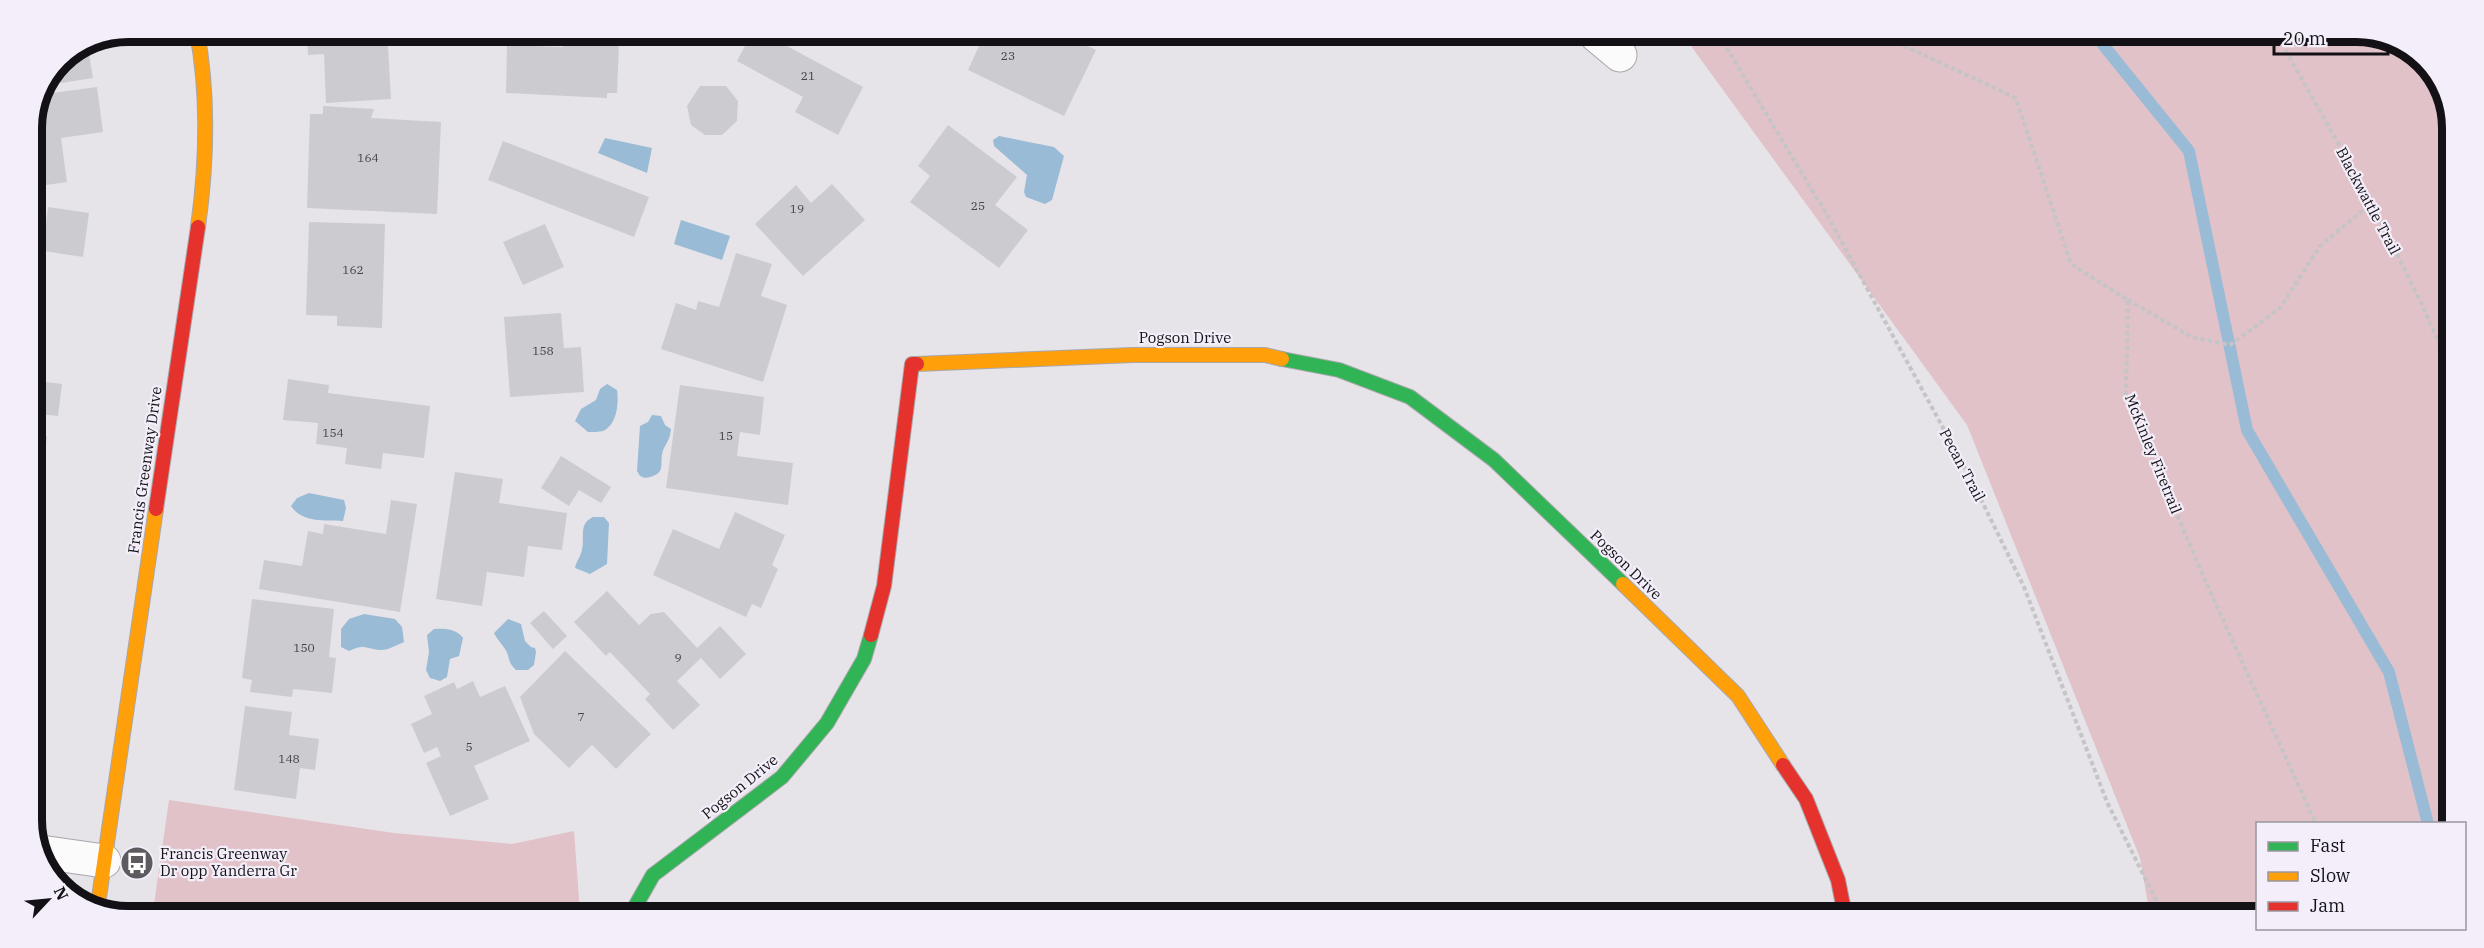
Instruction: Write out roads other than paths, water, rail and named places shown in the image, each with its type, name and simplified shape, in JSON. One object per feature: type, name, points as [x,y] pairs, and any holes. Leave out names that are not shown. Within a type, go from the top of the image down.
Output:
[{"type":"street","name":"Francis Greenway Drive","points":[[99,900],[202,198],[207,145],[198,42]]},
{"type":"street","name":"Pogson Drive","points":[[635,906],[653,875],[782,777],[827,723],[864,659],[884,586],[912,364],[1133,355],[1265,355],[1339,370],[1410,398],[1494,460],[1738,696],[1806,799],[1838,880],[1843,906]]},
{"type":"street","points":[[49,853],[104,861]]},
{"type":"water","points":[[999,136],[1054,147],[1064,156],[1052,200],[1045,204],[1026,197],[1024,192],[1027,175],[994,146],[993,140]]},
{"type":"water","points":[[605,138],[652,148],[647,173],[598,153]]},
{"type":"water","points":[[681,220],[730,236],[722,260],[674,244]]},
{"type":"water","points":[[607,384],[617,390],[618,401],[614,419],[603,431],[588,432],[575,421],[581,409],[596,400],[600,389]]},
{"type":"water","points":[[652,415],[661,416],[665,425],[671,429],[662,453],[660,471],[658,474],[645,478],[637,471],[640,426],[648,422]]},
{"type":"water","points":[[309,493],[344,500],[346,508],[343,521],[307,518],[291,506],[297,498]]},
{"type":"water","points":[[593,517],[604,517],[609,523],[607,564],[590,574],[575,568],[583,544],[585,523]]},
{"type":"water","points":[[364,614],[395,619],[402,627],[404,642],[382,650],[361,647],[349,651],[341,647],[341,629],[349,619]]},
{"type":"water","points":[[508,619],[521,624],[525,641],[535,648],[534,665],[528,670],[516,670],[494,633]]},
{"type":"water","points":[[434,629],[450,630],[463,638],[459,656],[450,659],[447,677],[440,681],[430,678],[426,670],[429,652],[427,635]]},
{"type":"waterway","points":[[2101,42],[2189,151],[2247,430],[2389,672],[2427,822]]},
{"type":"place","name":"Francis Greenway Dr opp Yanderra Gr","points":[[137,863]]}]
